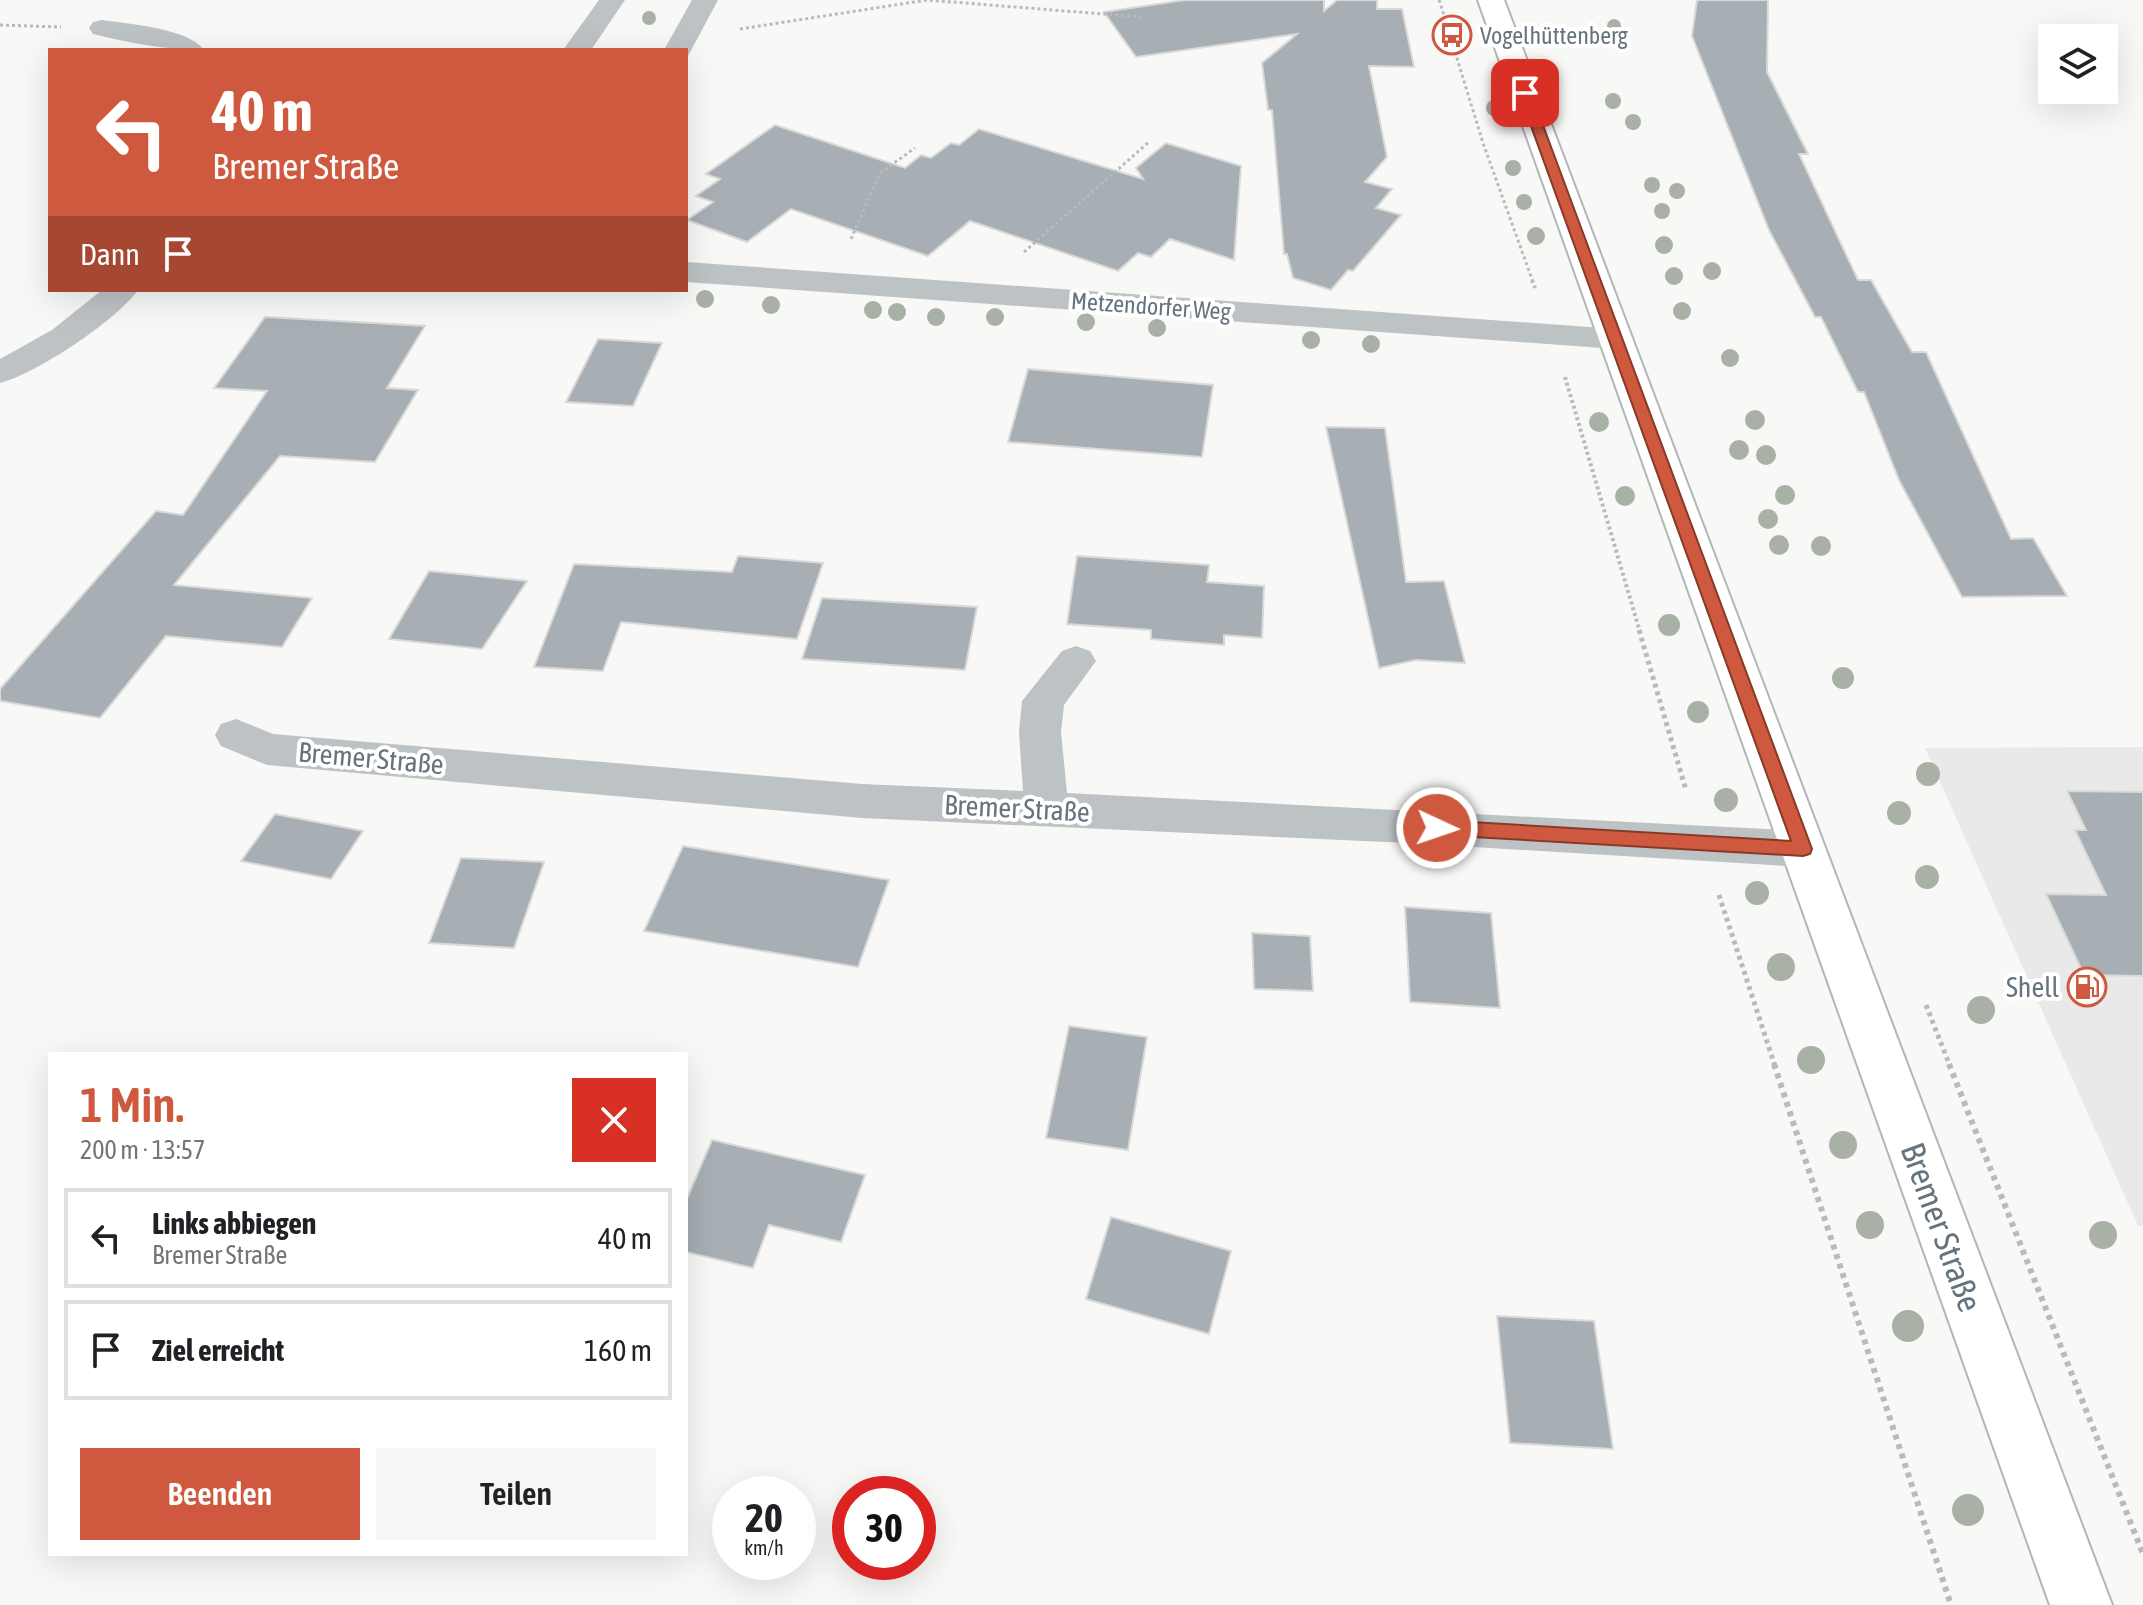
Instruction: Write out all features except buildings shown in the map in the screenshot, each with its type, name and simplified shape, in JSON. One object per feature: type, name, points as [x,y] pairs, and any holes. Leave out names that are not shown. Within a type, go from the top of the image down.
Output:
[{"type":"main road","name":"Bremer Straße","points":[[1491,0],[2081,1605]]},
{"type":"street","points":[[578,48],[612,0]]},
{"type":"street","points":[[681,44],[705,0]]},
{"type":"street","points":[[102,28],[156,36],[185,48]]},
{"type":"street","name":"Metzendorfer Weg","points":[[688,272],[1616,339]]},
{"type":"street","points":[[0,373],[64,337],[120,292]]},
{"type":"street","points":[[1046,809],[1040,732],[1043,701],[1076,661]]},
{"type":"street","name":"Bremer Straße","points":[[236,735],[267,749],[862,801],[1803,849]]},
{"type":"path","points":[[681,44],[927,0],[1141,17]]},
{"type":"path","points":[[0,25],[102,28]]},
{"type":"path","points":[[999,295],[1016,259],[1149,142]]},
{"type":"path","points":[[832,283],[880,173],[915,148]]},
{"type":"shaded area","name":"Shell","points":[[2143,747],[2143,1226],[2138,1226],[1925,748]]},
{"type":"place","name":"Vogelhüttenberg","points":[[1452,35]]},
{"type":"place","name":"Shell","points":[[2087,987]]},
{"type":"route","points":[[1437,828],[1803,849],[1525,93]]}]
